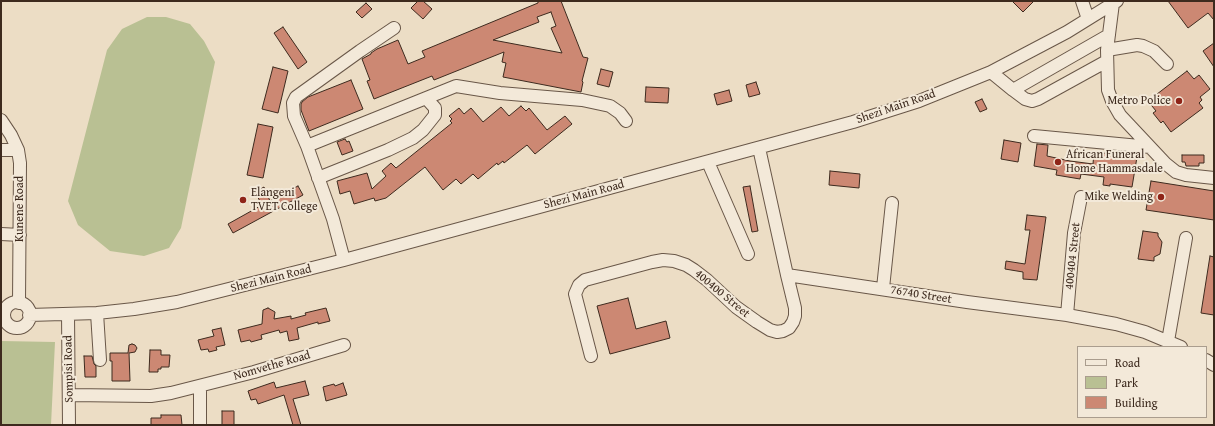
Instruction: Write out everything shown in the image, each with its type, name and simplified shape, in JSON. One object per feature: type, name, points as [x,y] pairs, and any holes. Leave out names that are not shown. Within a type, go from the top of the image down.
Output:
[{"type":"street","points":[[1082,1],[1088,19]]},
{"type":"street","points":[[1115,2],[1108,35],[1107,55],[1108,90],[1112,101],[1120,115],[1166,164],[1176,172],[1186,175],[1214,178]]},
{"type":"street","name":"Shezi Main Road","points":[[29,315],[98,313],[177,302],[344,260],[853,122],[919,101],[992,72],[1067,32],[1115,2]]},
{"type":"street","points":[[344,260],[333,220],[307,146],[294,116],[293,103],[296,97],[394,28]]},
{"type":"street","points":[[1013,90],[1108,35]]},
{"type":"street","points":[[992,72],[1013,90],[1026,99],[1032,101],[1038,99],[1107,55],[1137,44],[1154,50],[1167,64]]},
{"type":"street","points":[[307,146],[456,86],[500,94],[582,100],[610,106],[620,113],[626,121]]},
{"type":"street","points":[[318,178],[388,150],[413,138],[423,130],[434,115],[435,108],[426,98]]},
{"type":"street","name":"Kunene Road","points":[[1,120],[11,135],[18,150],[20,163],[19,303]]},
{"type":"street","points":[[1034,136],[1150,147]]},
{"type":"street","points":[[759,148],[787,275]]},
{"type":"street","points":[[1,150],[18,150]]},
{"type":"street","points":[[708,162],[748,254]]},
{"type":"street","name":"400404 Street","points":[[1067,315],[1074,234],[1081,197]]},
{"type":"street","points":[[882,288],[892,203]]},
{"type":"street","points":[[1,234],[20,235]]},
{"type":"street","points":[[1168,340],[1186,238]]},
{"type":"street","name":"400400 Street","points":[[592,356],[575,294],[579,285],[585,280],[663,260],[686,265],[707,280],[736,307],[770,330],[777,332],[784,331],[789,328],[795,316],[795,308],[787,275]]},
{"type":"street","name":"76740 Street","points":[[787,275],[882,288],[967,302],[1067,315],[1116,324],[1145,332],[1168,340],[1179,346]]},
{"type":"street","points":[[19,303],[26,307],[29,315],[26,323],[19,328],[10,326],[2,315],[10,304],[19,303]]},
{"type":"street","points":[[98,313],[100,360]]},
{"type":"street","name":"Sompisi Road","points":[[68,314],[70,395],[69,425]]},
{"type":"street","name":"Nomvethe Road","points":[[70,395],[151,396],[171,393],[200,387],[344,345]]},
{"type":"street","points":[[200,387],[200,425]]},
{"type":"green space","points":[[147,17],[166,17],[190,24],[204,41],[215,62],[181,228],[169,248],[144,256],[110,251],[78,225],[68,201],[107,50],[122,29]]},
{"type":"green space","points":[[1,341],[55,342],[51,425],[1,425]]},
{"type":"building","points":[[418,1],[423,1],[432,9],[423,19],[411,8]]},
{"type":"building","points":[[538,1],[561,1],[583,57],[588,58],[582,81],[581,92],[503,77],[506,63],[502,62],[504,52],[434,80],[432,76],[374,99],[367,81],[370,80],[362,59],[377,49],[398,40],[408,64],[425,57],[422,51],[538,3]],"holes":[[[551,12],[556,26],[551,28],[562,53],[493,40],[539,22],[537,17]]]},
{"type":"building","points":[[1012,1],[1034,1],[1023,12]]},
{"type":"building","points":[[1168,1],[1214,1],[1214,20],[1208,13],[1188,28]]},
{"type":"building","points":[[366,3],[372,9],[362,18],[356,12]]},
{"type":"building","points":[[283,27],[307,62],[298,69],[274,33]]},
{"type":"building","points":[[1214,43],[1214,67],[1203,51]]},
{"type":"building","points":[[273,67],[288,71],[278,113],[262,109]]},
{"type":"building","points":[[601,69],[613,72],[609,87],[597,84]]},
{"type":"building","points":[[1187,71],[1194,79],[1199,75],[1210,89],[1200,97],[1202,100],[1199,103],[1203,108],[1171,132],[1163,121],[1161,123],[1153,113],[1156,111],[1148,101]]},
{"type":"building","points":[[351,80],[363,109],[309,131],[301,110],[302,102],[308,97]]},
{"type":"building","points":[[756,82],[760,94],[749,97],[746,85]]},
{"type":"building","points":[[646,87],[669,88],[668,103],[645,102]]},
{"type":"building","points":[[729,90],[732,101],[717,105],[714,94]]},
{"type":"building","points":[[982,99],[987,109],[980,112],[975,102]]},
{"type":"building","points":[[521,106],[526,111],[529,108],[547,130],[565,116],[572,124],[535,154],[527,145],[504,163],[503,161],[498,165],[497,163],[478,179],[473,174],[461,184],[456,179],[443,190],[425,167],[386,198],[375,201],[374,198],[354,204],[350,191],[340,194],[337,181],[367,173],[372,189],[386,176],[382,171],[391,163],[396,168],[452,123],[450,121],[452,119],[449,116],[459,108],[464,114],[471,108],[483,122],[501,107],[509,116]]},
{"type":"building","points":[[258,124],[273,127],[263,178],[247,175]]},
{"type":"building","points":[[345,139],[347,142],[349,141],[353,151],[342,155],[337,142]]},
{"type":"building","points":[[1004,140],[1021,143],[1018,162],[1001,159]]},
{"type":"building","points":[[1037,144],[1048,145],[1047,156],[1093,164],[1094,152],[1137,157],[1132,187],[1110,184],[1110,186],[1103,185],[1104,177],[1081,174],[1080,179],[1056,175],[1057,170],[1034,166]]},
{"type":"building","points":[[1182,155],[1204,155],[1204,163],[1199,163],[1199,166],[1186,166],[1185,162],[1182,162]]},
{"type":"building","points":[[830,171],[860,174],[859,188],[829,185]]},
{"type":"building","points":[[1151,181],[1214,191],[1214,220],[1146,210]]},
{"type":"building","points":[[298,186],[303,195],[233,233],[228,224],[262,205],[255,192],[264,187],[270,201]]},
{"type":"building","points":[[750,186],[758,231],[752,232],[743,187]]},
{"type":"building","points":[[1027,215],[1046,217],[1037,280],[1023,279],[1023,272],[1005,269],[1006,261],[1025,264],[1030,230],[1025,230]]},
{"type":"building","points":[[1143,231],[1158,233],[1158,236],[1162,242],[1160,254],[1154,257],[1154,261],[1138,259]]},
{"type":"building","points":[[1210,256],[1214,257],[1214,315],[1201,313]]},
{"type":"building","points":[[628,298],[636,329],[666,321],[670,338],[610,354],[597,306]]},
{"type":"building","points":[[268,308],[275,312],[274,319],[291,316],[291,319],[306,315],[305,313],[326,308],[330,321],[318,324],[318,322],[297,328],[299,339],[289,341],[287,331],[280,333],[279,330],[261,335],[262,339],[251,342],[250,340],[241,342],[238,330],[262,324],[263,310]]},
{"type":"building","points":[[221,328],[225,345],[216,347],[217,350],[209,352],[208,349],[201,350],[198,340],[214,336],[212,330]]},
{"type":"building","points":[[132,344],[137,348],[135,352],[129,353],[130,381],[112,381],[112,361],[110,361],[110,353],[128,353],[129,345]]},
{"type":"building","points":[[150,350],[161,350],[161,355],[170,355],[169,367],[161,367],[161,369],[158,369],[158,372],[149,372]]},
{"type":"building","points":[[84,356],[92,356],[96,366],[96,377],[85,377]]},
{"type":"building","points":[[305,381],[309,395],[293,399],[301,425],[293,425],[284,395],[258,404],[256,399],[251,400],[248,391],[274,382],[276,388]]},
{"type":"building","points":[[343,383],[347,395],[326,401],[323,387],[334,384],[335,386]]},
{"type":"building","points":[[222,411],[234,411],[234,425],[222,425]]},
{"type":"building","points":[[161,415],[181,415],[182,425],[151,425],[151,418],[161,418]]},
{"type":"place","name":"Metro Police","points":[[1179,101]]},
{"type":"place","name":"African Funeral Home Hammasdale","points":[[1058,162]]},
{"type":"place","name":"Mike Welding","points":[[1161,197]]},
{"type":"place","name":"Elangeni TVET College","points":[[243,200]]}]
